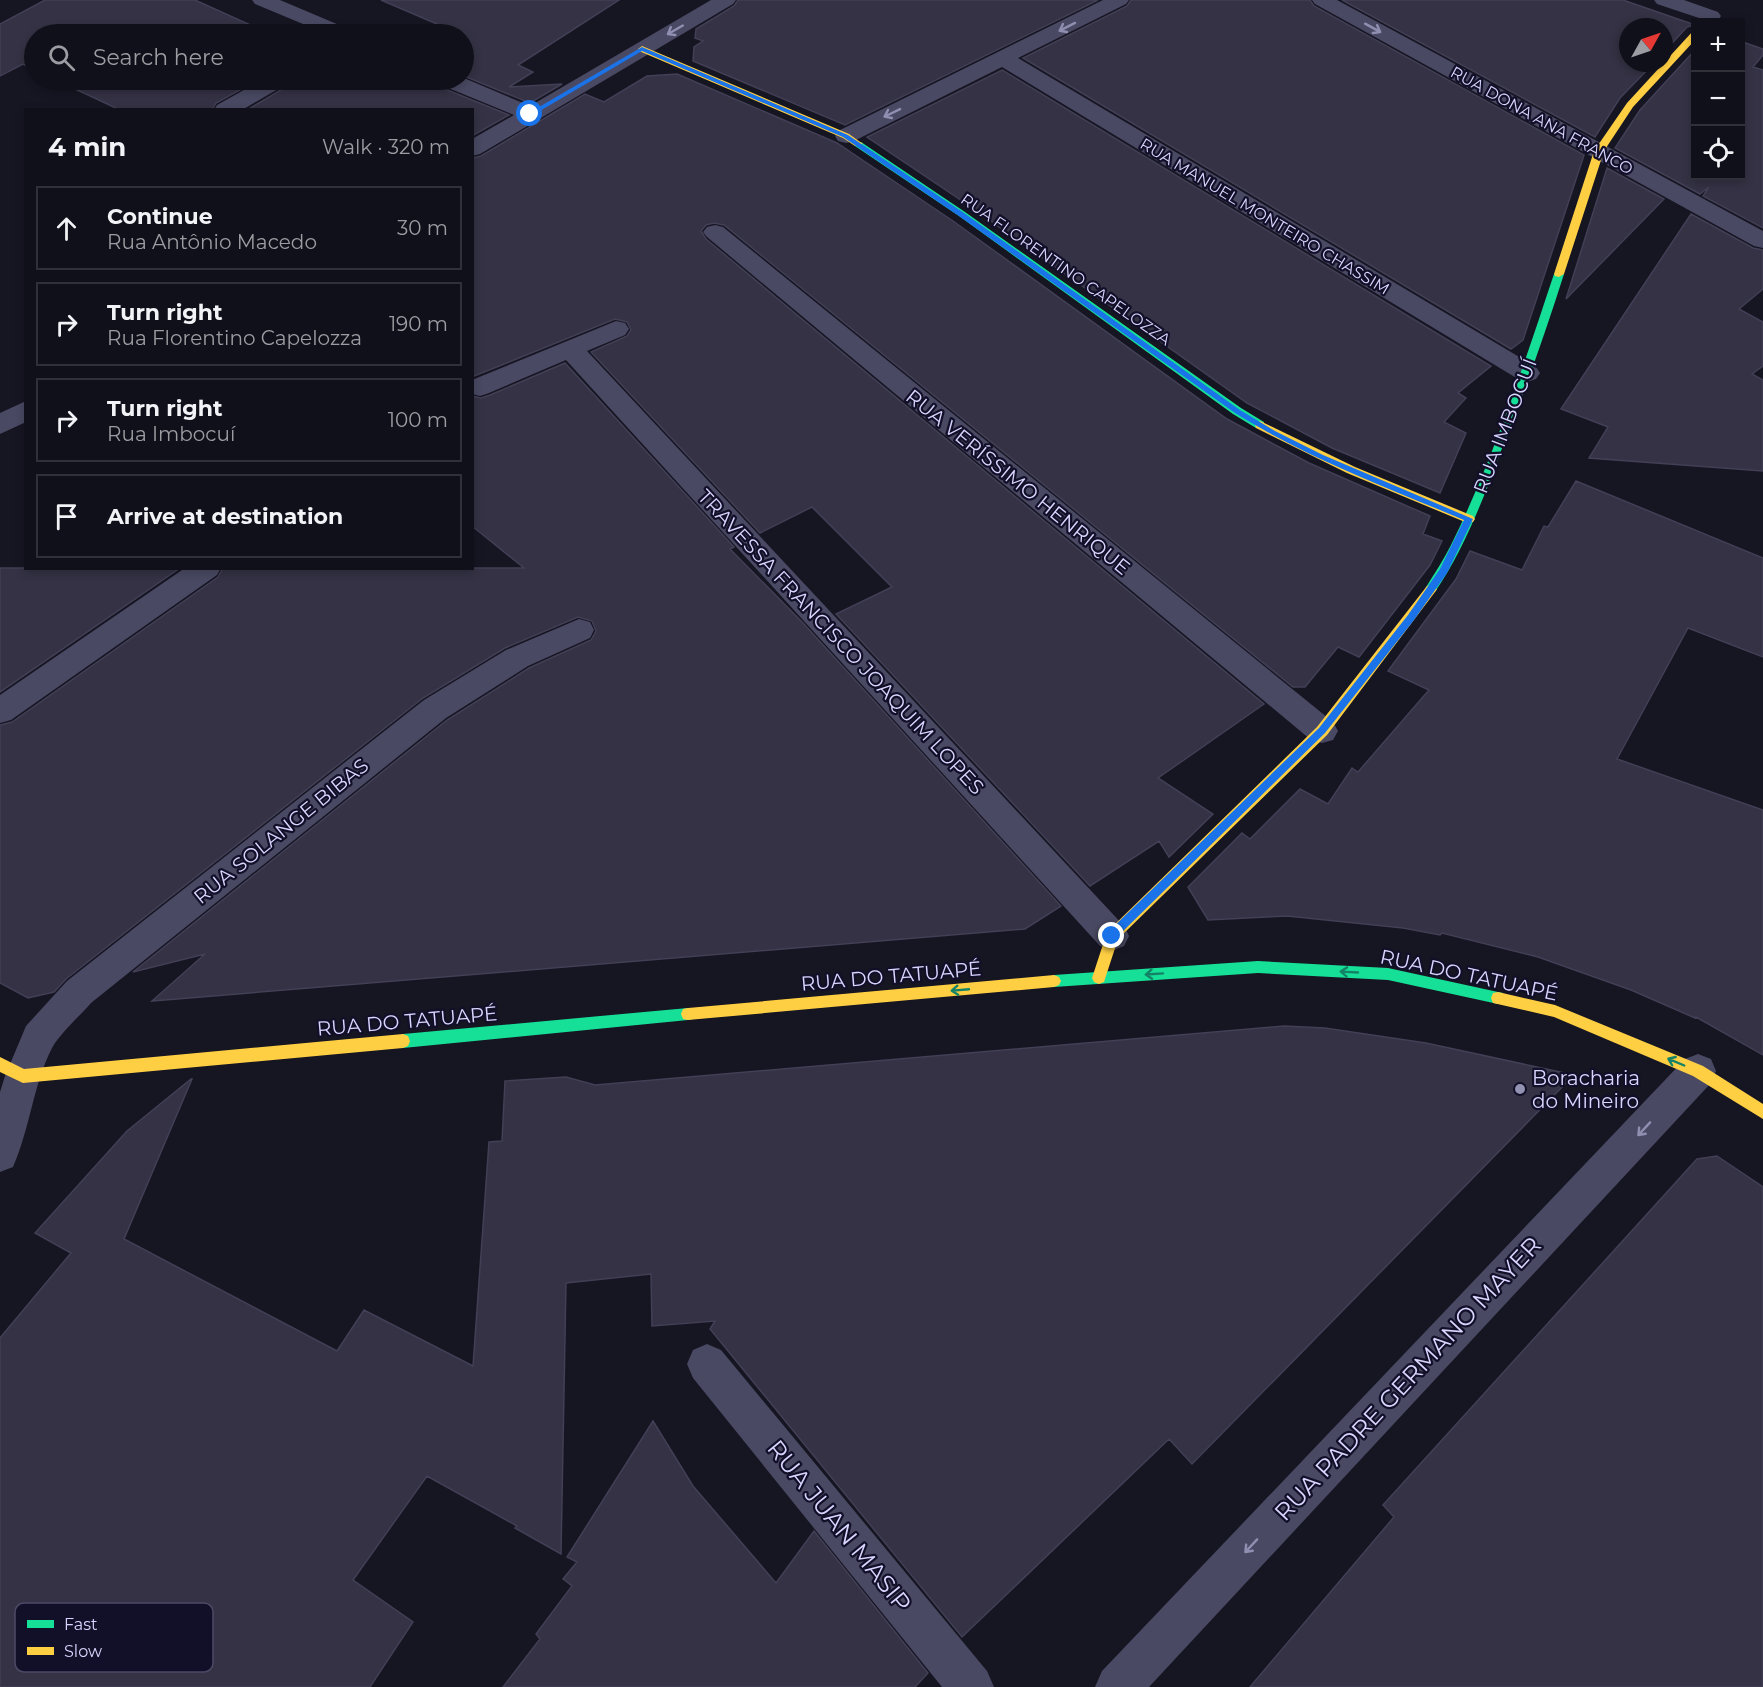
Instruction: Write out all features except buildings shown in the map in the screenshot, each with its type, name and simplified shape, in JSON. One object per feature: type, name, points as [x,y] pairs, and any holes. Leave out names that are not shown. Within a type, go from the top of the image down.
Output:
[{"type":"street","points":[[262,0],[320,24]]},
{"type":"street","points":[[474,148],[726,0]]},
{"type":"street","points":[[846,136],[1119,0]]},
{"type":"street","name":"RUA DONA ANA FRANCO","points":[[1322,0],[1763,241]]},
{"type":"street","points":[[1664,0],[1706,18]]},
{"type":"street","points":[[1709,18],[1727,0]]},
{"type":"street","name":"RUA IMBOCUÍ","points":[[1099,978],[1112,936],[1322,731],[1444,571],[1469,519],[1527,373],[1599,151],[1630,105],[1691,37]]},
{"type":"street","name":"RUA FLORENTINO CAPELOZZA","points":[[642,49],[846,136],[962,214],[1237,411],[1272,433],[1321,457],[1469,519]]},
{"type":"street","name":"RUA MANUEL MONTEIRO CHASSIM","points":[[1004,59],[1527,373]]},
{"type":"street","points":[[228,108],[260,90]]},
{"type":"street","points":[[474,90],[530,114]]},
{"type":"street","name":"RUA VERÍSSIMO HENRIQUE","points":[[715,232],[1322,731]]},
{"type":"street","points":[[480,387],[616,329]]},
{"type":"street","name":"TRAVESSA FRANCISCO JOAQUIM LOPES","points":[[571,349],[1112,936]]},
{"type":"street","points":[[0,425],[24,411]]},
{"type":"street","points":[[0,711],[204,570]]},
{"type":"street","name":"RUA SOLANGE BIBAS","points":[[0,1154],[11,1070],[79,992],[435,709],[517,658],[579,630]]},
{"type":"street","name":"RUA DO TATUAPÉ","points":[[11,1070],[1099,978],[1258,967],[1388,975],[1555,1011],[1698,1071],[1763,1112]]},
{"type":"street","name":"RUA PADRE GERMANO MAYER","points":[[1118,1687],[1698,1071]]},
{"type":"street","name":"RUA JUAN MASIP","points":[[707,1364],[971,1687]]},
{"type":"traffic: fast","points":[[858,144],[962,214],[1237,411],[1260,425]]},
{"type":"traffic: fast","points":[[1431,589],[1456,546],[1476,500],[1543,323],[1559,274]]},
{"type":"traffic: fast","points":[[1054,981],[1258,967],[1388,974],[1498,998]]},
{"type":"traffic: fast","points":[[403,1041],[688,1014]]},
{"type":"traffic: slow","points":[[1559,274],[1599,151],[1630,105],[1691,38]]},
{"type":"traffic: slow","points":[[642,49],[846,136],[858,144]]},
{"type":"traffic: slow","points":[[1260,425],[1351,470],[1469,519]]},
{"type":"traffic: slow","points":[[1099,978],[1112,936],[1322,731],[1431,589]]},
{"type":"traffic: slow","points":[[688,1014],[1054,981]]},
{"type":"traffic: slow","points":[[1498,998],[1555,1011],[1698,1071],[1763,1112]]},
{"type":"traffic: slow","points":[[0,1064],[23,1076],[403,1041]]},
{"type":"place","name":"Boracharia do Mineiro","points":[[1520,1089]]},
{"type":"route","points":[[530,114],[642,49],[846,136],[962,214],[1237,411],[1272,433],[1321,457],[1469,519],[1444,571],[1322,731],[1112,936]]}]
